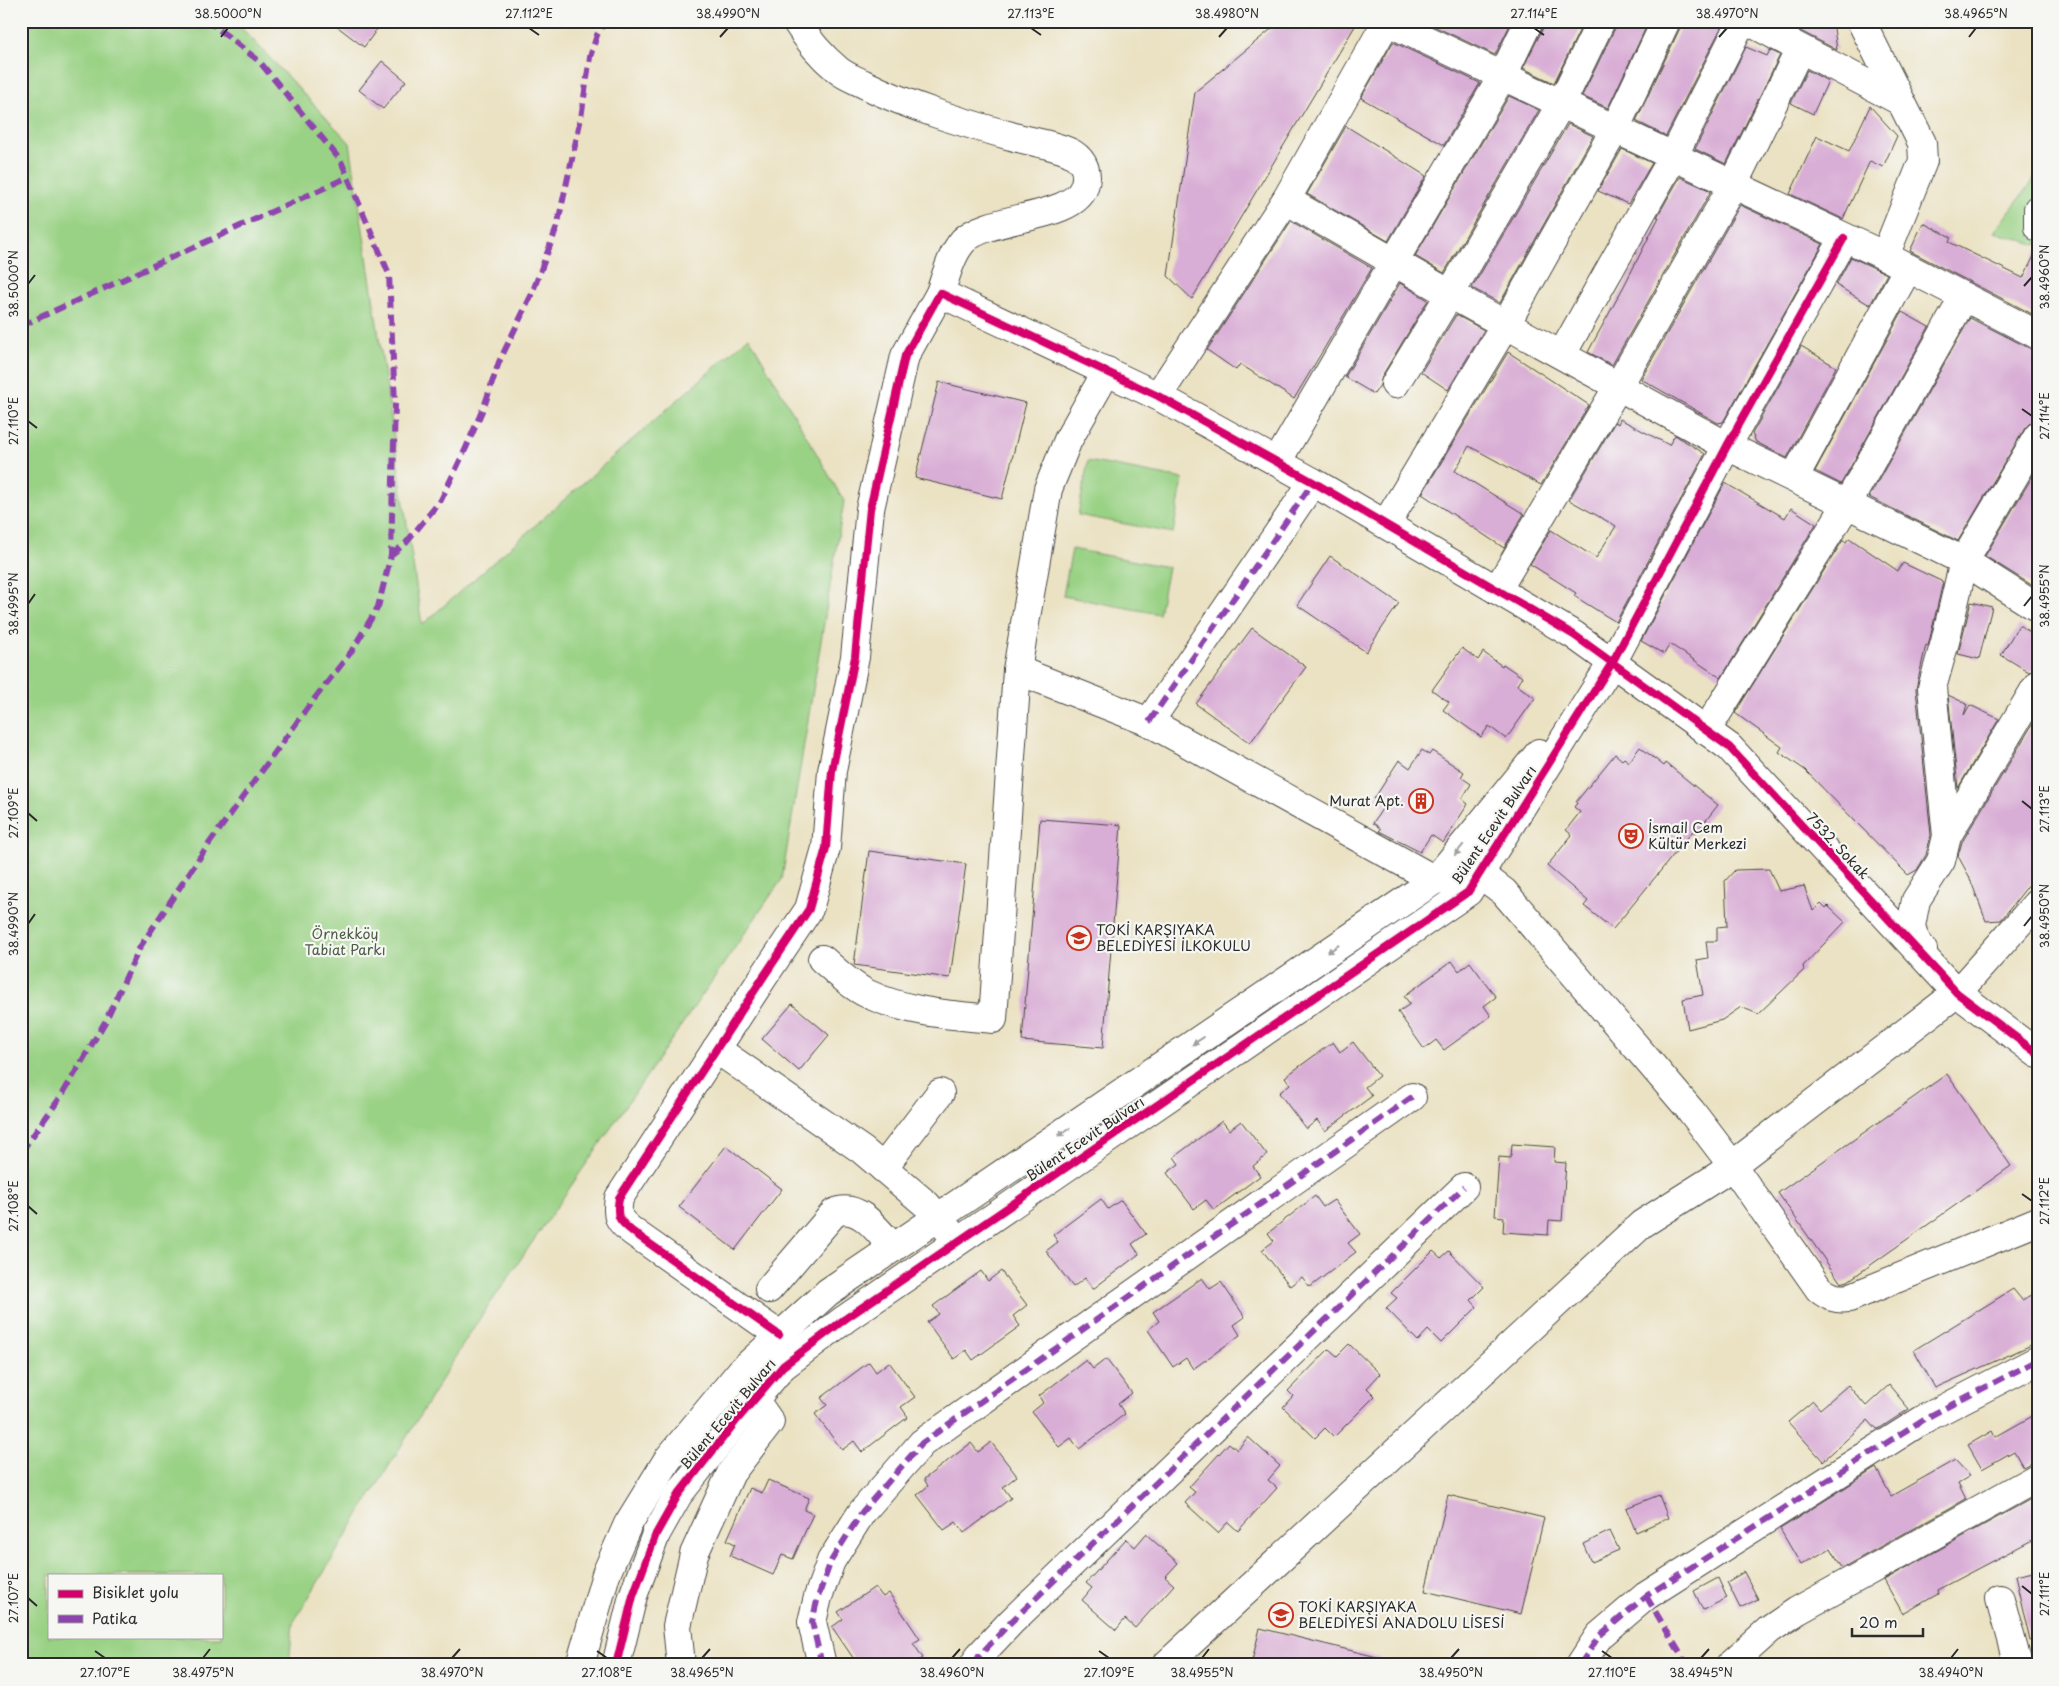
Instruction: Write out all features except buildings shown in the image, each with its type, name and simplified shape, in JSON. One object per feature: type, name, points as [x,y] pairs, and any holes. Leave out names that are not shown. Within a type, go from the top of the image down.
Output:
[{"type":"street","points":[[779,1336],[620,1222],[617,1211],[619,1198],[810,909],[826,848],[832,771],[855,657],[870,509],[905,356],[940,293],[957,250],[970,235],[980,229],[1023,219],[1072,201],[1084,188],[1086,171],[1083,164],[1071,152],[978,127],[885,94],[839,71],[815,48],[796,21]]},
{"type":"street","points":[[1158,396],[1286,200],[1387,21],[1897,262],[2038,335]]},
{"type":"street","points":[[1277,462],[1504,75],[1529,21]]},
{"type":"street","points":[[1395,384],[1561,104],[1601,21]]},
{"type":"street","points":[[1386,524],[1506,324],[1615,130],[1666,21]]},
{"type":"street","points":[[1794,478],[1897,262],[1923,161],[1922,144],[1861,21]]},
{"type":"street","points":[[1562,354],[1673,157],[1752,22],[1900,101]]},
{"type":"street","points":[[1497,590],[1619,385],[1733,185],[1800,49]]},
{"type":"street","points":[[1286,200],[1394,263],[1727,446],[1964,561],[2038,608]]},
{"type":"street","points":[[2038,209],[2038,227]]},
{"type":"street","points":[[1612,663],[1727,446],[1844,238]]},
{"type":"street","name":"7532. Sokak","points":[[940,293],[1158,396],[1314,482],[1574,635],[1729,747],[1957,993],[2038,1054]]},
{"type":"street","points":[[1706,731],[1847,504],[1964,297]]},
{"type":"street","points":[[822,959],[867,993],[900,1005],[993,1019],[1017,670],[1048,489],[1068,440],[1107,371]]},
{"type":"street","points":[[1947,836],[1932,688],[1964,561],[2038,436]]},
{"type":"street","points":[[1149,722],[1314,482]]},
{"type":"street","name":"Bülent Ecevit Bulvarı","points":[[616,1665],[633,1596],[656,1534],[678,1494],[783,1366],[845,1319],[1468,892],[1612,663]]},
{"type":"street","name":"Bülent Ecevit Bulvarı","points":[[580,1665],[606,1574],[628,1524],[668,1459],[741,1371],[828,1292],[1434,880],[1612,663]]},
{"type":"street","points":[[1017,670],[1149,722],[1434,880],[1480,874],[1504,892],[1691,1111],[1732,1165],[1819,1289],[1834,1298],[1850,1298],[2038,1221]]},
{"type":"street","points":[[1957,993],[1915,939],[1911,926],[1916,900],[1941,861],[1947,836],[2038,684]]},
{"type":"street","points":[[1166,1665],[1642,1224],[1732,1165],[1957,993],[2038,902]]},
{"type":"street","points":[[716,1049],[862,1150],[927,1205],[958,1242]]},
{"type":"street","points":[[883,1168],[940,1093]]},
{"type":"street","points":[[822,1665],[812,1622],[830,1561],[862,1512],[922,1443],[1412,1097]]},
{"type":"street","points":[[974,1665],[979,1656],[1010,1622],[1464,1187]]},
{"type":"street","points":[[769,1289],[834,1213],[840,1210],[846,1209],[859,1214],[893,1248]]},
{"type":"street","points":[[1580,1665],[1599,1636],[1646,1596],[1924,1419],[2038,1360]]},
{"type":"street","points":[[681,1665],[677,1626],[694,1554],[731,1474],[770,1422],[754,1399]]},
{"type":"street","points":[[1730,1665],[1769,1630],[1797,1612],[2038,1477]]},
{"type":"street","points":[[2000,1599],[2018,1665]]},
{"type":"green space","name":"Örnekköy Tabiat Parkı","points":[[21,21],[235,21],[350,143],[422,625],[749,337],[844,501],[782,879],[472,1330],[293,1623],[289,1665],[21,1665]]},
{"type":"green space","points":[[2038,173],[2038,245],[1994,232]]},
{"type":"green space","points":[[1088,461],[1183,479],[1173,533],[1078,515]]},
{"type":"green space","points":[[1072,549],[1168,567],[1159,614],[1063,596]]},
{"type":"marked path","points":[[21,1152],[62,1095],[105,1022],[140,947],[206,848],[308,707],[351,652],[378,607],[391,555],[395,403],[389,274],[341,161],[259,61],[208,21]]},
{"type":"marked path","points":[[391,555],[406,543],[441,500],[485,404],[499,362],[531,296],[557,227],[581,118],[590,57],[597,35],[605,21]]},
{"type":"marked path","points":[[21,326],[348,177]]},
{"type":"marked path","points":[[1149,722],[1313,482]]},
{"type":"marked path","points":[[822,1665],[812,1622],[818,1597],[831,1561],[862,1512],[922,1443],[1412,1097]]},
{"type":"marked path","points":[[974,1665],[979,1656],[1011,1622],[1464,1187]]},
{"type":"marked path","points":[[1580,1665],[1599,1636],[1646,1596],[1924,1419],[2038,1360]]},
{"type":"marked path","points":[[1646,1596],[1687,1665]]},
{"type":"cycle path","points":[[616,1665],[633,1596],[656,1534],[678,1495],[736,1421],[783,1366],[845,1319],[1468,892],[1612,663],[1727,446],[1844,238]]},
{"type":"cycle path","points":[[779,1335],[628,1228],[619,1218],[619,1198],[809,909],[826,848],[832,771],[855,657],[870,509],[905,356],[940,293],[1158,396],[1313,482],[1574,635],[1729,747],[1957,993],[2038,1054]]},
{"type":"place","name":"Murat Apt.","points":[[1421,801]]},
{"type":"place","name":"İsmail Cem Kültür Merkezi","points":[[1631,836]]},
{"type":"place","name":"TOKİ KARŞIYAKA BELEDİYESİ İLKOKULU","points":[[1079,938]]},
{"type":"place","name":"TOKİ KARŞIYAKA BELEDİYESİ ANADOLU LİSESİ","points":[[1281,1615]]}]
